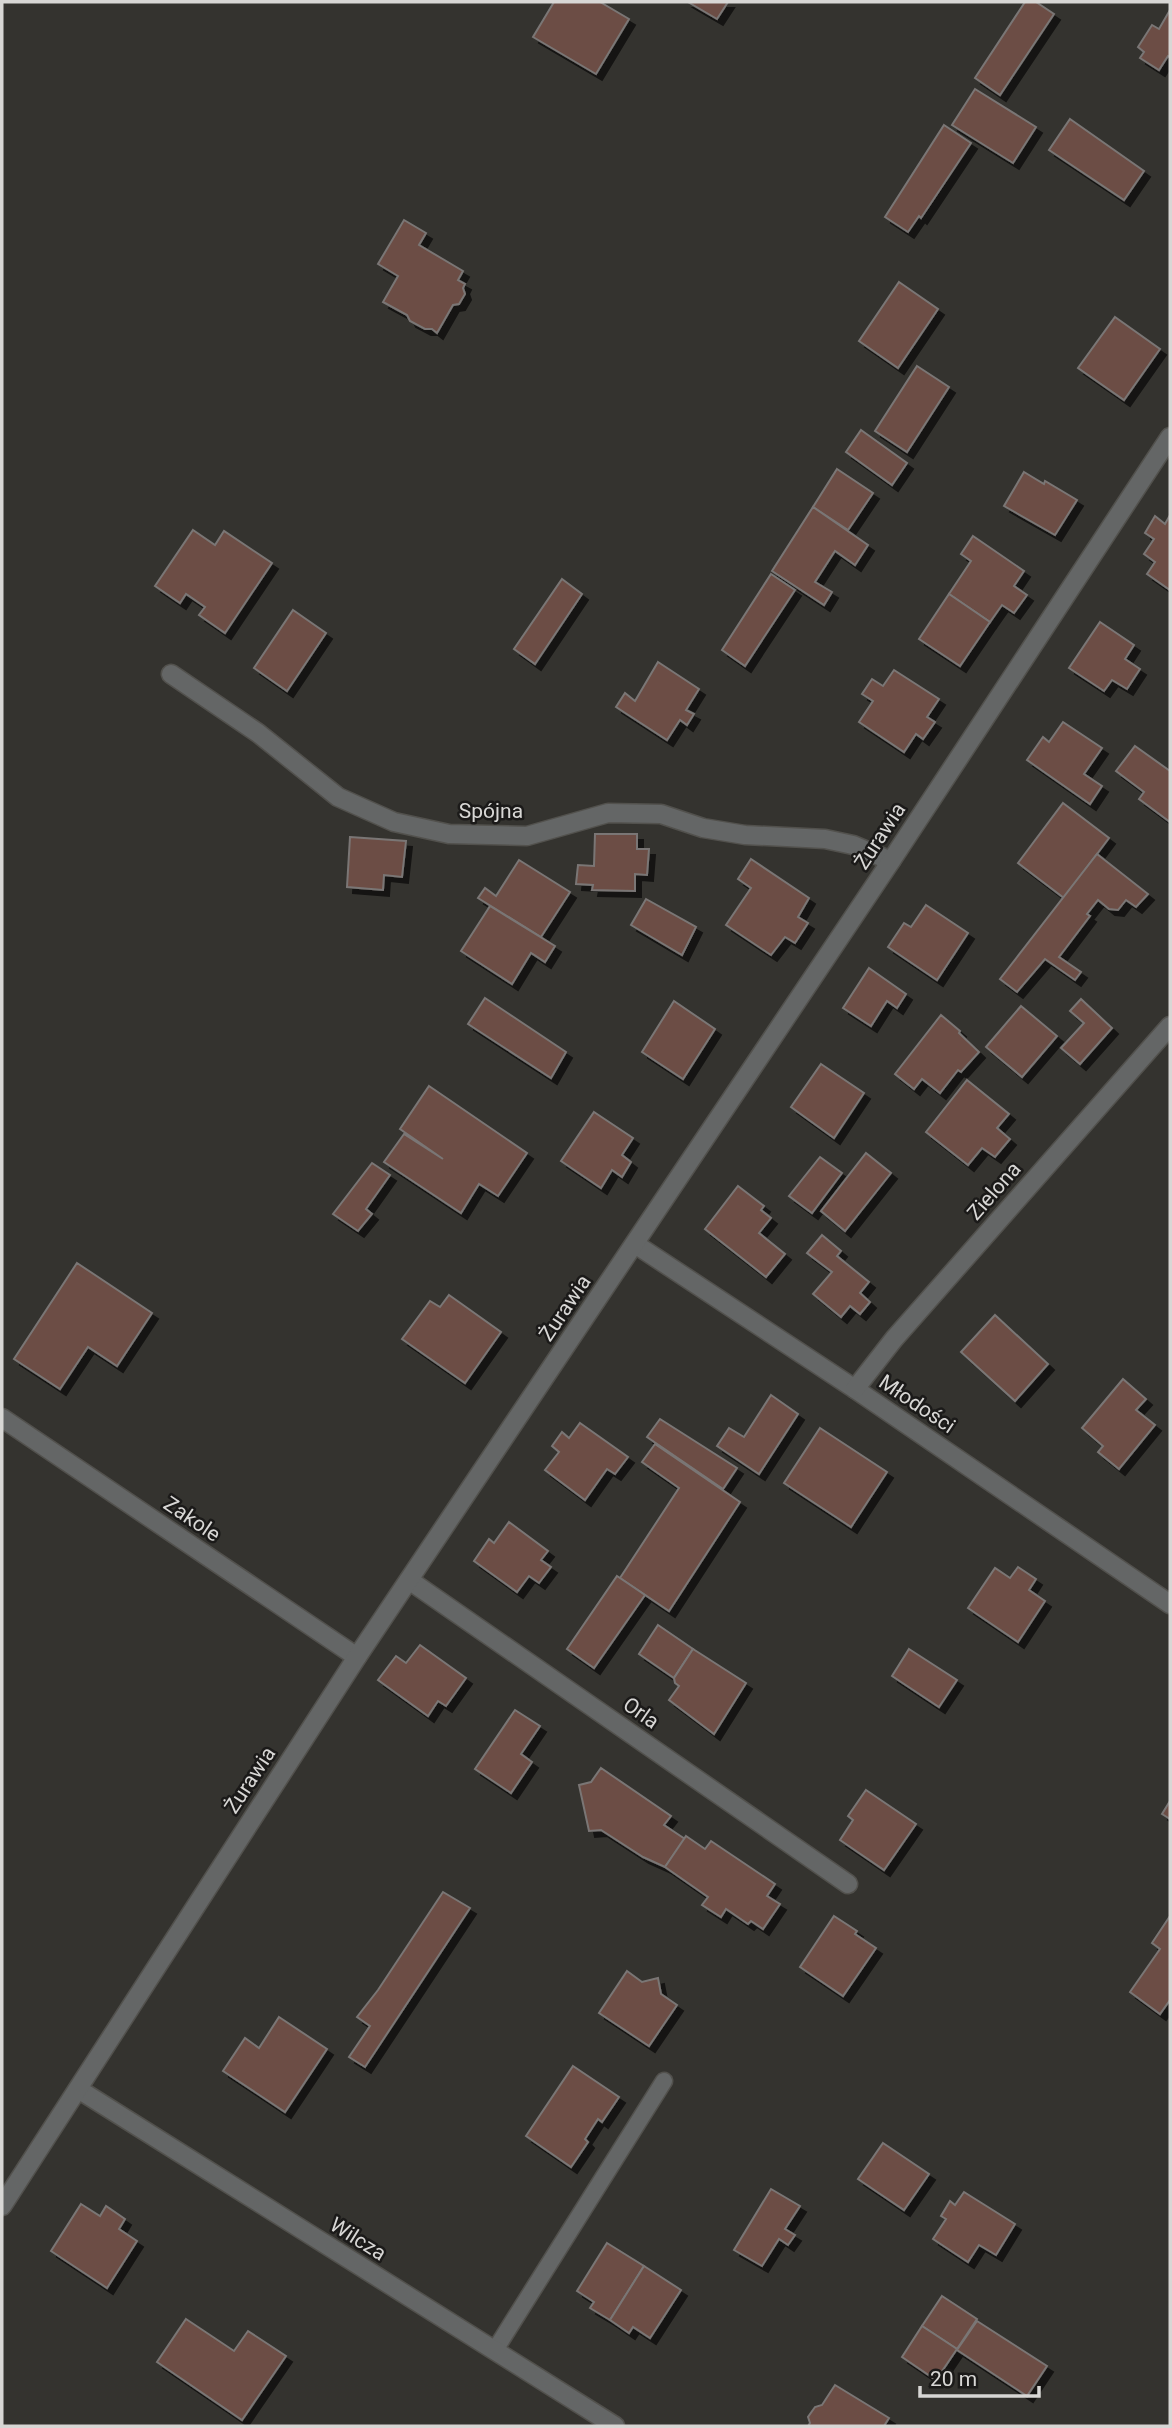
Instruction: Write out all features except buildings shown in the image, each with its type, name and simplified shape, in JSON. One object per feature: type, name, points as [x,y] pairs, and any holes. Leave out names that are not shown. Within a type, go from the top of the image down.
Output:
[{"type":"street","name":"Żurawia","points":[[2,2206],[357,1657],[891,861],[1170,437]]},
{"type":"street","name":"Spójna","points":[[171,674],[258,733],[338,797],[394,822],[449,834],[527,836],[608,813],[661,814],[703,828],[745,835],[825,839],[853,845],[891,861]]},
{"type":"street","name":"Zielona","points":[[855,1389],[894,1339],[1170,1026]]},
{"type":"street","name":"Młodości","points":[[635,1244],[855,1389],[1170,1604]]},
{"type":"street","name":"Zakole","points":[[2,1419],[357,1657]]},
{"type":"street","name":"Orla","points":[[409,1580],[848,1884]]},
{"type":"street","name":"Wilcza","points":[[78,2089],[615,2426]]},
{"type":"lane","points":[[495,2350],[663,2081]]}]
